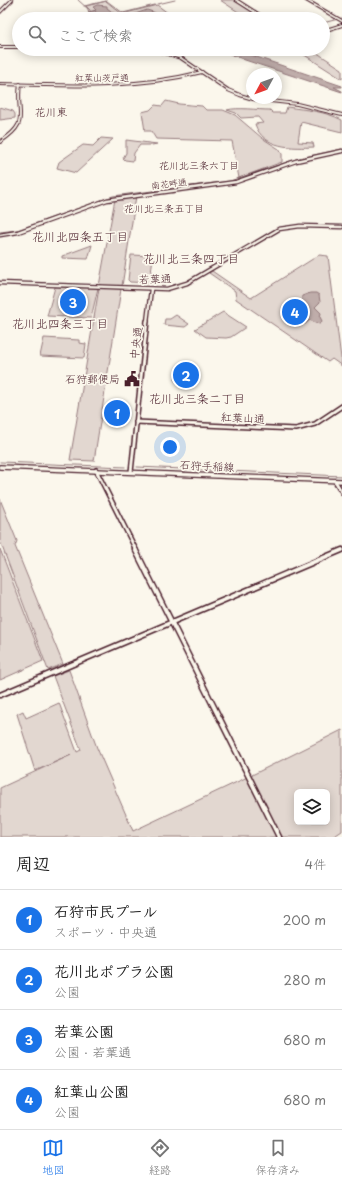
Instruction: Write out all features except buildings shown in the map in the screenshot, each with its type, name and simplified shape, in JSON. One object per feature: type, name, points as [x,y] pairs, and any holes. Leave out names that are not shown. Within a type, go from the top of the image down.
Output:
[{"type":"main road","name":"石狩手稲線","points":[[0,467],[342,481]]},
{"type":"street","points":[[0,12],[12,0]]},
{"type":"street","points":[[236,0],[255,12]]},
{"type":"street","points":[[306,0],[327,12]]},
{"type":"street","points":[[330,14],[341,20]]},
{"type":"street","points":[[330,29],[342,25]]},
{"type":"street","points":[[0,47],[12,48]]},
{"type":"street","points":[[175,56],[181,58],[228,90],[240,95],[297,104],[342,115]]},
{"type":"street","name":"紅葉山茨戸通","points":[[0,84],[129,85],[169,80],[202,72]]},
{"type":"street","points":[[0,142],[16,132],[20,126],[21,119],[17,99],[20,84]]},
{"type":"street","name":"南花畔通","points":[[0,235],[18,232],[107,200],[236,182],[296,161],[342,151]]},
{"type":"street","name":"若葉通","points":[[0,283],[151,289],[167,288],[187,283],[279,229],[300,226],[342,227]]},
{"type":"street","name":"中央通","points":[[131,472],[151,289]]},
{"type":"street","name":"紅葉山通","points":[[136,422],[291,429],[313,426],[342,406]]},
{"type":"street","points":[[96,470],[279,837]]},
{"type":"street","points":[[335,481],[342,492]]},
{"type":"street","points":[[0,695],[342,550]]},
{"type":"shaded area","points":[[220,0],[235,0],[254,12],[238,12]]},
{"type":"shaded area","points":[[106,1],[120,12],[90,12],[86,6]]},
{"type":"shaded area","points":[[97,5],[107,6],[107,8],[112,12],[89,12],[96,10],[93,7]]},
{"type":"shaded area","points":[[157,5],[166,12],[130,12]]},
{"type":"shaded area","points":[[147,10],[153,12],[141,12]]},
{"type":"shaded area","points":[[235,56],[254,56],[342,86],[334,87],[342,92],[282,72],[282,68],[269,68]]},
{"type":"shaded area","points":[[306,56],[322,56],[342,69],[342,79]]},
{"type":"shaded area","points":[[166,101],[202,106],[206,110],[223,110],[235,115],[262,138],[279,149],[282,154],[282,162],[239,178],[232,141],[156,139],[151,131],[145,131],[142,112],[150,110],[155,105],[162,106]]},
{"type":"shaded area","points":[[0,107],[13,111],[15,118],[0,120]]},
{"type":"shaded area","points":[[287,107],[315,111],[336,117],[342,120],[342,132],[301,122],[298,142],[313,143],[314,147],[288,147],[272,143],[259,132],[255,124],[263,123],[258,117],[241,118],[236,113],[227,110],[270,110],[273,113],[285,113]]},
{"type":"shaded area","points":[[101,138],[113,139],[76,173],[57,168],[59,162],[83,145],[93,146]]},
{"type":"shaded area","points":[[126,140],[157,144],[140,145],[134,153],[133,161],[125,160],[123,158],[126,153]]},
{"type":"shaded area","points":[[136,196],[122,286],[99,286],[115,199]]},
{"type":"shaded area","points":[[92,245],[88,259],[62,258],[62,256]]},
{"type":"shaded area","points":[[131,255],[153,256],[150,283],[130,282],[128,280]]},
{"type":"shaded area","points":[[319,255],[328,256],[342,366],[332,359],[328,362],[236,299],[235,291],[209,273],[212,271],[251,298]]},
{"type":"shaded area","points":[[55,287],[98,288],[91,318],[47,316]]},
{"type":"shaded area","points":[[99,288],[121,289],[94,461],[70,460]]},
{"type":"shaded area","points":[[310,293],[316,293],[319,295],[320,302],[315,307],[321,313],[320,317],[322,321],[320,324],[310,320],[305,324],[291,315],[292,310],[301,305],[302,296]]},
{"type":"shaded area","points":[[223,312],[246,327],[231,337],[226,338],[206,337],[195,329]]},
{"type":"shaded area","points":[[176,315],[189,324],[185,327],[164,325],[165,319],[170,319]]},
{"type":"shaded area","points":[[44,338],[79,340],[79,343],[86,344],[84,358],[40,356]]},
{"type":"shaded area","points":[[176,372],[196,373],[195,382],[175,381]]},
{"type":"shaded area","points":[[0,499],[17,541],[15,546],[63,664],[48,670],[0,541]]},
{"type":"shaded area","points":[[0,549],[43,661],[0,680]]},
{"type":"shaded area","points":[[69,670],[97,748],[133,831],[256,773],[342,730],[342,831],[333,837],[0,837],[0,788],[71,755],[35,771],[17,714],[23,711],[26,718],[59,703],[77,752],[81,750],[53,676]]},
{"type":"waterway","points":[[78,0],[85,6]]},
{"type":"waterway","points":[[158,4],[175,0]]},
{"type":"waterway","points":[[85,6],[107,1],[122,12]]},
{"type":"waterway","points":[[127,12],[155,5]]},
{"type":"waterway","points":[[85,6],[89,12]]},
{"type":"waterway","points":[[330,21],[342,18]]},
{"type":"waterway","points":[[0,232],[17,230],[113,196],[230,181],[296,159],[342,149]]},
{"type":"waterway","points":[[0,462],[125,467]]},
{"type":"waterway","points":[[137,467],[342,476]]},
{"type":"place","name":"若葉公園","points":[[73,302]]},
{"type":"place","name":"紅葉山公園","points":[[295,312]]},
{"type":"place","name":"花川北ポプラ公園","points":[[186,375]]},
{"type":"place","name":"石狩郵便局","points":[[132,379]]},
{"type":"place","name":"石狩市民プール","points":[[117,413]]},
{"type":"district","name":"花川東","points":[[51,112]]},
{"type":"district","name":"花川北三条六丁目","points":[[199,165]]},
{"type":"district","name":"花川北三条五丁目","points":[[164,208]]},
{"type":"district","name":"花川北四条五丁目","points":[[80,237]]},
{"type":"district","name":"花川北三条四丁目","points":[[191,259]]},
{"type":"district","name":"花川北四条三丁目","points":[[60,324]]},
{"type":"district","name":"花川北三条二丁目","points":[[197,399]]}]
